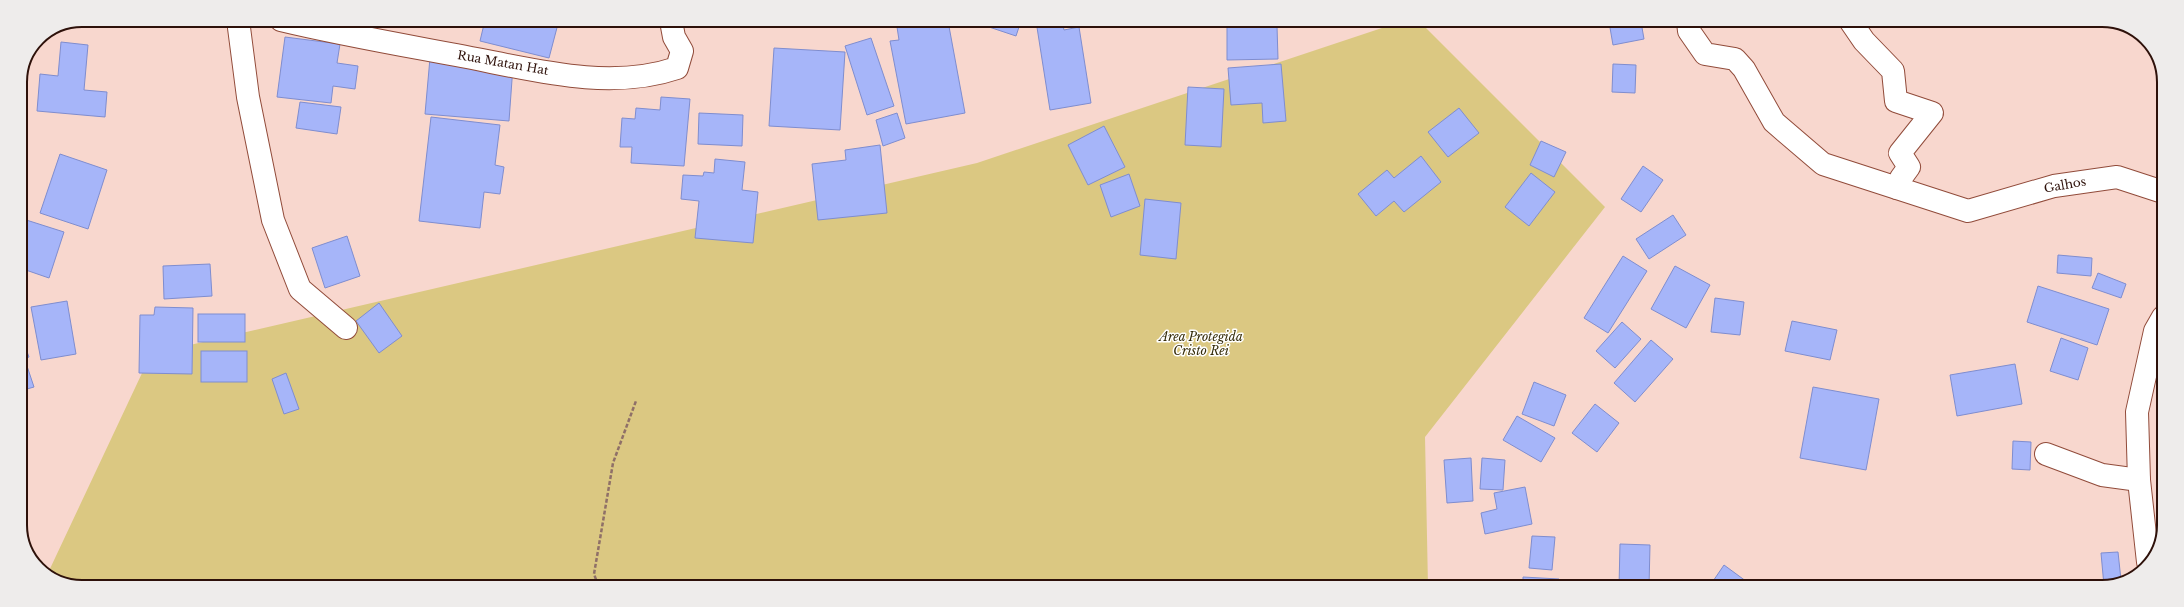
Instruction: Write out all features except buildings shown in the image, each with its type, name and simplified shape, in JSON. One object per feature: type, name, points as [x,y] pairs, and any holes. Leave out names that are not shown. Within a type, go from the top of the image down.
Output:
[{"type":"street","points":[[239,27],[248,97],[273,220],[300,289],[346,328]]},
{"type":"street","name":"Rua Matan Hat","points":[[312,27],[573,76],[629,77],[665,72],[677,68],[682,51],[674,36],[672,27]]},
{"type":"street","points":[[1689,27],[1689,31],[1705,54],[1735,59],[1744,69],[1774,122],[1823,164],[1897,188],[1901,178],[1909,167],[1900,153],[1932,113],[1896,101],[1893,71],[1864,41],[1854,27]]},
{"type":"street","name":"Galhos","points":[[1897,188],[1968,211],[2054,186],[2117,177],[2157,190]]},
{"type":"street","points":[[2147,556],[2139,480],[2137,412],[2155,330],[2157,327]]},
{"type":"street","points":[[2046,454],[2102,475],[2139,480]]},
{"type":"path","points":[[596,580],[594,574],[613,463],[636,402]]},
{"type":"green space","name":"Area Protegida Cristo Rei","points":[[1385,27],[1425,27],[1605,207],[1425,437],[1428,580],[75,580],[61,576],[50,569],[151,354],[977,163]]}]
